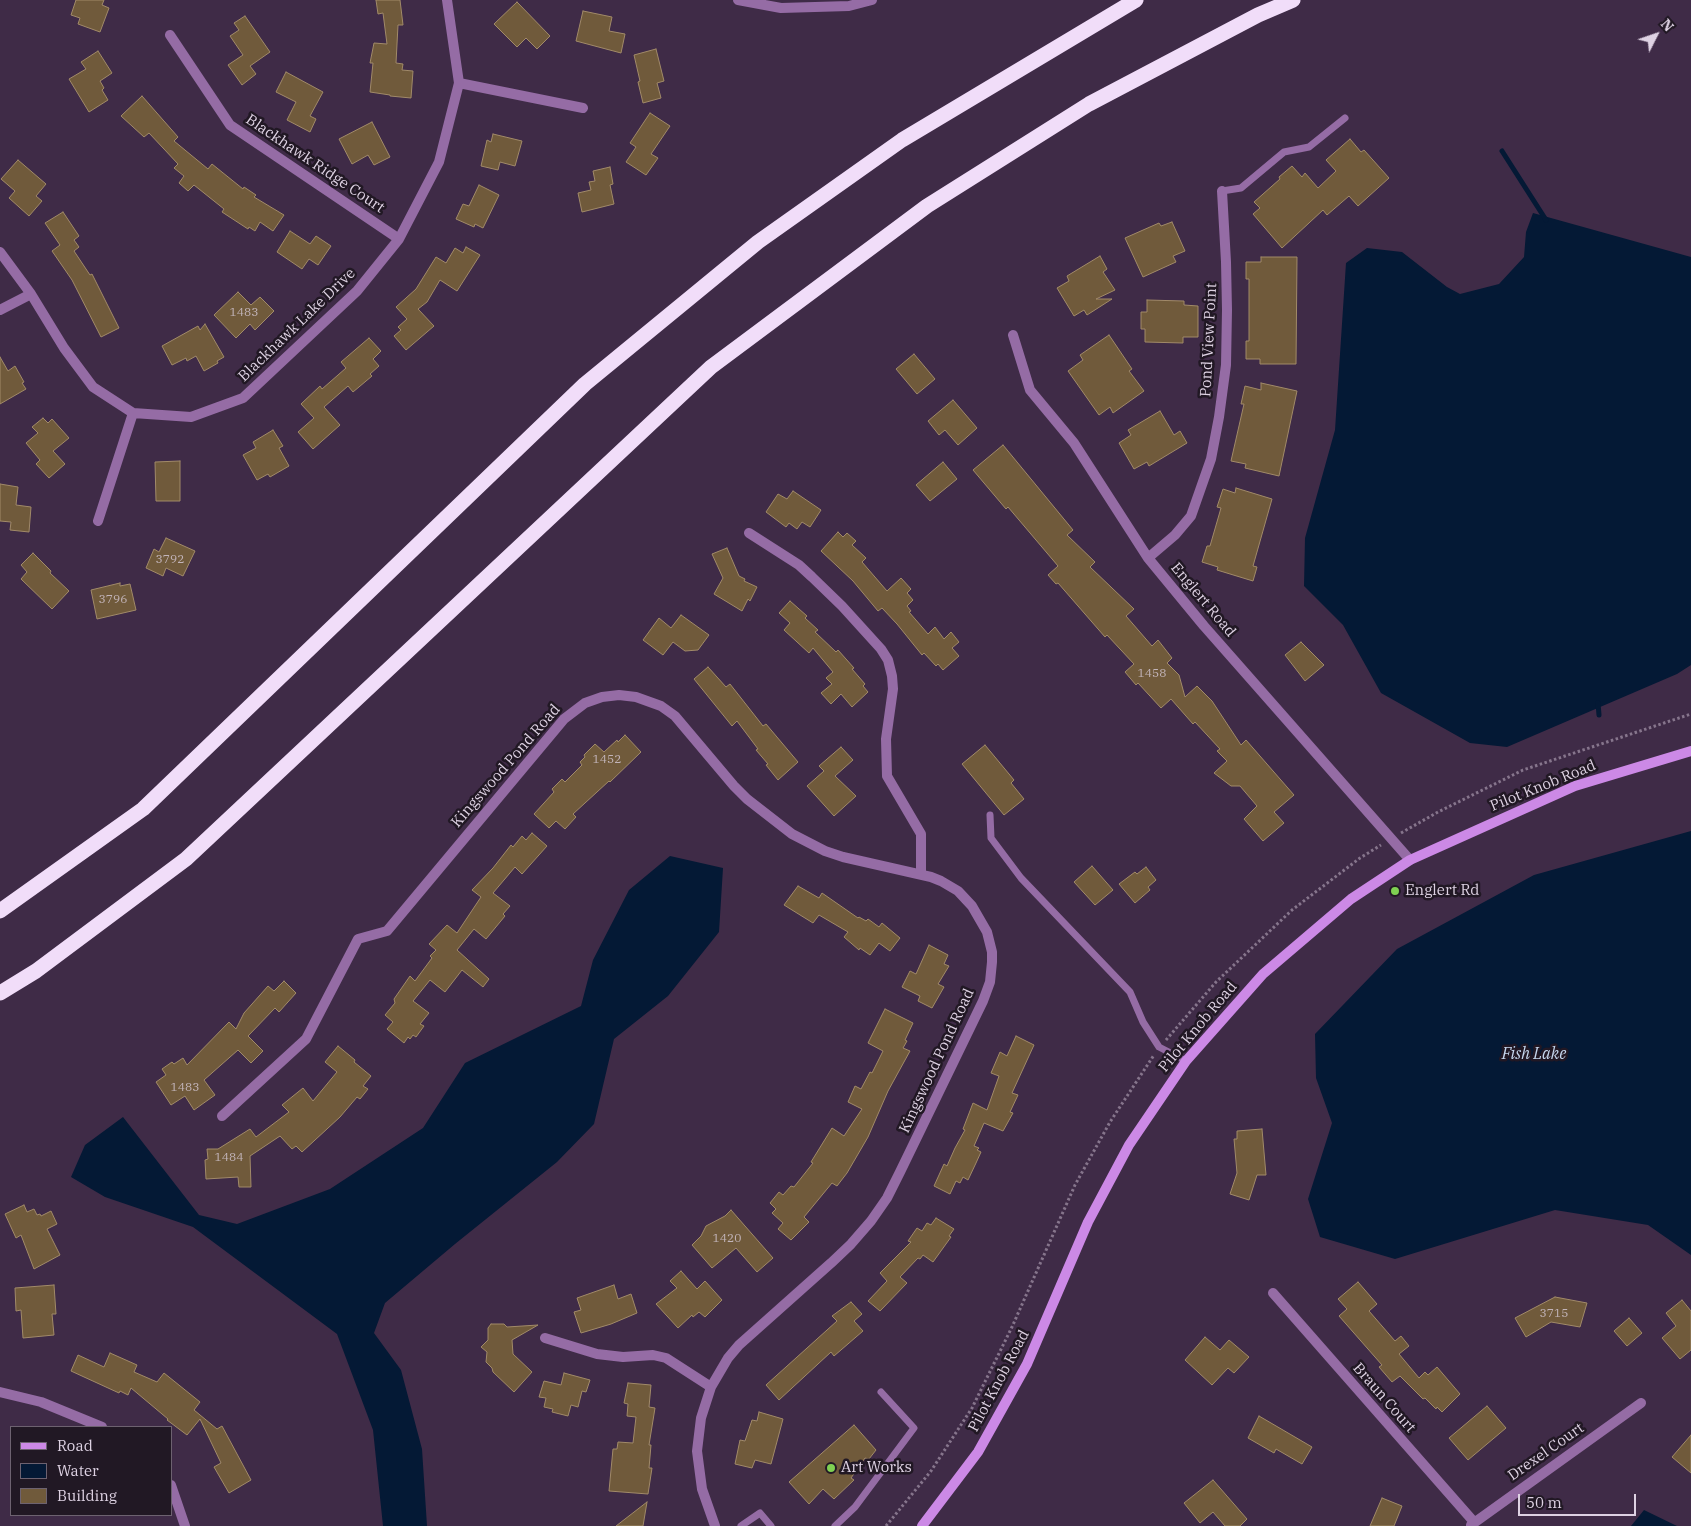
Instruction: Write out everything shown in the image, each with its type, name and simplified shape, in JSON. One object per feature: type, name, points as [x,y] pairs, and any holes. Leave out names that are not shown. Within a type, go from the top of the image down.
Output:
[{"type":"highway","points":[[0,911],[143,809],[586,384],[758,242],[902,140],[1136,0]]},
{"type":"highway","points":[[0,993],[36,971],[186,859],[711,367],[935,201],[1089,104],[1258,15],[1293,0]]},
{"type":"main road","name":"Pilot Knob Road","points":[[922,1526],[978,1452],[1027,1364],[1088,1222],[1124,1154],[1186,1061],[1262,974],[1351,899],[1410,860],[1575,786],[1691,751]]},
{"type":"street","name":"Blackhawk Lake Drive","points":[[0,252],[31,294],[64,348],[93,388],[133,413],[191,418],[243,398],[357,291],[399,239],[439,162],[459,83],[447,0]]},
{"type":"street","points":[[738,0],[781,8],[849,6],[872,0]]},
{"type":"street","name":"Blackhawk Ridge Court","points":[[170,35],[230,125],[399,239]]},
{"type":"street","points":[[459,83],[583,108]]},
{"type":"street","name":"Pond View Point","points":[[1148,558],[1175,535],[1191,516],[1211,459],[1226,365],[1226,262],[1222,191]]},
{"type":"street","points":[[0,310],[31,294]]},
{"type":"street","name":"Englert Road","points":[[1013,335],[1030,390],[1074,443],[1148,558],[1210,633],[1410,860]]},
{"type":"street","points":[[98,521],[133,413]]},
{"type":"street","points":[[749,533],[799,565],[842,606],[881,649],[888,660],[892,676],[892,689],[886,739],[887,776],[921,834],[921,874]]},
{"type":"street","name":"Kingswood Pond Road","points":[[222,1116],[306,1039],[358,940],[387,931],[564,719],[585,703],[610,696],[636,697],[661,706],[675,716],[741,793],[761,812],[792,834],[825,851],[843,857],[921,874],[941,881],[958,892],[972,906],[987,932],[992,952],[990,982],[983,1001],[887,1198],[871,1221],[831,1263],[739,1345],[711,1387],[701,1418],[697,1451],[702,1489],[715,1526]]},
{"type":"street","name":"Braun Court","points":[[1273,1293],[1472,1524]]},
{"type":"street","points":[[545,1338],[596,1354],[623,1357],[653,1355],[666,1358],[711,1387]]},
{"type":"street","points":[[0,1392],[41,1402],[100,1426]]},
{"type":"street","name":"Drexel Court","points":[[1472,1524],[1641,1403]]},
{"type":"street","points":[[172,1488],[185,1526]]},
{"type":"lane","points":[[1222,191],[1241,188],[1284,152],[1309,147],[1345,118]]},
{"type":"lane","points":[[990,815],[991,838],[1021,878],[1130,992],[1143,1022],[1159,1047],[1186,1061]]},
{"type":"lane","points":[[835,1526],[855,1507],[914,1428],[881,1392]]},
{"type":"lane","points":[[742,1526],[760,1513],[771,1526]]},
{"type":"path","points":[[886,1526],[931,1471],[972,1408],[1012,1328],[1075,1185],[1110,1122],[1159,1047],[1216,982],[1292,910],[1360,858],[1438,812],[1523,770],[1691,714]]},
{"type":"water","points":[[1533,213],[1691,257],[1691,665],[1677,674],[1507,747],[1470,743],[1381,693],[1343,625],[1304,586],[1305,538],[1335,430],[1346,263],[1367,248],[1402,252],[1447,287],[1460,294],[1499,284],[1524,257],[1526,232]]},
{"type":"water","name":"Fish Lake","points":[[1691,831],[1691,1255],[1648,1225],[1555,1210],[1395,1259],[1320,1237],[1308,1199],[1332,1123],[1316,1078],[1315,1034],[1397,949],[1534,875]]},
{"type":"water","points":[[670,856],[723,868],[719,932],[668,996],[614,1039],[594,1124],[557,1162],[385,1303],[374,1333],[401,1370],[422,1449],[427,1526],[383,1526],[373,1430],[337,1334],[193,1227],[105,1197],[71,1177],[85,1145],[123,1117],[199,1215],[237,1224],[330,1189],[423,1128],[465,1063],[581,1006],[593,960],[629,890]]},
{"type":"water","points":[[1644,1510],[1677,1526],[1631,1526]]},
{"type":"building","points":[[76,0],[104,0],[102,5],[109,8],[100,32],[78,24],[80,18],[71,15]]},
{"type":"building","points":[[376,0],[400,0],[403,25],[398,25],[396,63],[403,64],[402,70],[413,71],[411,98],[370,92],[373,63],[370,63],[374,43],[387,44],[383,13],[378,14]]},
{"type":"building","points":[[517,2],[550,36],[537,49],[526,38],[517,47],[494,24]]},
{"type":"building","points":[[583,11],[612,17],[609,31],[625,34],[621,53],[576,41]]},
{"type":"building","points":[[245,16],[270,52],[250,66],[256,74],[242,85],[228,65],[243,55],[230,36],[239,30],[234,23]]},
{"type":"building","points":[[656,49],[664,81],[657,83],[661,98],[643,103],[634,55]]},
{"type":"building","points":[[98,51],[112,73],[100,81],[104,88],[102,90],[108,100],[89,112],[69,79],[86,69],[81,62]]},
{"type":"building","points":[[286,72],[323,92],[310,116],[316,119],[310,132],[287,120],[296,102],[276,92]]},
{"type":"building","points":[[142,96],[178,137],[174,141],[208,169],[212,164],[243,189],[244,187],[256,195],[254,197],[284,215],[273,231],[260,222],[255,231],[249,227],[248,229],[222,212],[224,209],[194,185],[188,191],[179,183],[184,176],[174,168],[178,164],[149,133],[144,137],[121,116]]},
{"type":"building","points":[[650,113],[670,126],[651,154],[658,158],[646,175],[626,162],[636,147],[630,143]]},
{"type":"building","points":[[372,122],[390,157],[374,165],[368,155],[352,164],[339,139]]},
{"type":"building","points":[[493,134],[522,141],[515,166],[500,162],[498,170],[481,166],[487,140],[491,142]]},
{"type":"building","points":[[1350,139],[1361,152],[1364,150],[1389,178],[1358,206],[1349,196],[1327,215],[1323,210],[1282,248],[1253,214],[1260,208],[1254,202],[1292,166],[1302,177],[1305,173],[1318,188],[1336,171],[1326,160]]},
{"type":"building","points":[[18,160],[46,184],[36,196],[42,201],[29,216],[9,198],[15,191],[1,179]]},
{"type":"building","points":[[610,167],[613,184],[610,185],[614,204],[582,212],[578,193],[591,190],[589,182],[595,181],[593,171]]},
{"type":"building","points":[[479,185],[499,195],[483,228],[475,224],[474,227],[456,219],[463,204],[469,206]]},
{"type":"building","points":[[63,212],[79,236],[74,240],[79,247],[74,251],[90,275],[92,274],[119,328],[101,337],[72,280],[52,251],[60,245],[45,223]]},
{"type":"building","points":[[1172,222],[1185,251],[1173,256],[1176,262],[1143,277],[1125,238],[1159,223],[1161,226]]},
{"type":"building","points":[[290,231],[310,244],[316,236],[331,246],[318,265],[309,259],[302,269],[277,252]]},
{"type":"building","points":[[466,247],[480,255],[457,291],[440,280],[427,302],[418,309],[434,326],[406,350],[394,336],[401,330],[398,327],[407,319],[396,307],[416,289],[436,257],[446,263],[455,248],[463,253]]},
{"type":"building","points":[[1100,256],[1107,269],[1103,272],[1115,290],[1096,299],[1112,299],[1087,315],[1084,310],[1074,316],[1057,288],[1069,281],[1067,276]]},
{"type":"building","points":[[1261,257],[1297,257],[1296,364],[1260,364],[1260,359],[1246,359],[1246,341],[1249,341],[1249,279],[1246,279],[1246,262],[1261,262]]},
{"type":"building","points":[[238,292],[251,305],[260,297],[274,311],[255,330],[250,324],[236,338],[214,315]]},
{"type":"building","points":[[1147,300],[1184,301],[1184,305],[1198,306],[1198,337],[1183,337],[1183,343],[1145,342],[1145,329],[1141,329],[1141,312],[1147,312]]},
{"type":"building","points":[[205,324],[224,357],[204,371],[196,356],[187,361],[186,358],[172,365],[162,346],[198,326],[200,330]]},
{"type":"building","points":[[1109,335],[1132,369],[1129,371],[1144,391],[1113,413],[1110,407],[1099,415],[1068,371],[1083,360],[1080,355]]},
{"type":"building","points":[[369,338],[381,351],[373,359],[379,366],[370,374],[372,376],[353,392],[348,386],[324,407],[340,425],[313,449],[298,432],[314,418],[301,404],[320,386],[322,389],[346,368],[341,362]]},
{"type":"building","points":[[914,354],[935,379],[917,394],[896,369]]},
{"type":"building","points":[[0,357],[8,371],[15,366],[26,389],[0,404]]},
{"type":"building","points":[[1261,383],[1297,391],[1279,476],[1245,468],[1246,464],[1231,461],[1244,404],[1241,404],[1245,386],[1261,390]]},
{"type":"building","points":[[953,400],[977,428],[958,445],[945,430],[939,435],[928,421]]},
{"type":"building","points":[[1160,411],[1174,435],[1180,431],[1187,443],[1149,466],[1147,462],[1134,469],[1119,443],[1131,435],[1128,430]]},
{"type":"building","points":[[43,418],[48,423],[52,419],[69,438],[53,451],[65,464],[49,478],[36,464],[40,460],[26,443],[38,433],[32,427]]},
{"type":"building","points":[[273,430],[283,446],[279,448],[289,466],[270,477],[268,474],[257,480],[243,455],[256,448],[253,442]]},
{"type":"building","points":[[1003,445],[1073,530],[1067,535],[1095,562],[1090,567],[1134,609],[1126,616],[1152,646],[1158,640],[1172,658],[1167,663],[1179,675],[1185,697],[1197,686],[1212,701],[1241,745],[1246,740],[1294,795],[1274,812],[1284,823],[1263,841],[1244,819],[1257,806],[1240,786],[1231,786],[1214,773],[1227,761],[1217,751],[1220,749],[1195,722],[1193,724],[1171,699],[1161,708],[1138,683],[1136,685],[1125,672],[1134,664],[1107,635],[1105,637],[1058,583],[1056,584],[1048,575],[1058,566],[1008,507],[1006,509],[973,470]]},
{"type":"building","points":[[180,461],[180,501],[156,501],[155,462]]},
{"type":"building","points":[[943,462],[957,479],[930,501],[916,485]]},
{"type":"building","points":[[0,484],[18,487],[16,505],[31,507],[29,532],[10,530],[11,522],[0,521]]},
{"type":"building","points":[[1236,488],[1272,499],[1253,566],[1257,567],[1253,581],[1217,570],[1218,567],[1202,562],[1207,546],[1210,546],[1221,508],[1217,507],[1223,489],[1235,493]]},
{"type":"building","points":[[793,491],[821,510],[810,527],[802,522],[797,529],[789,523],[786,527],[766,512],[778,494],[787,499]]},
{"type":"building","points":[[838,532],[843,537],[847,533],[856,541],[852,545],[866,558],[862,562],[887,591],[901,578],[911,589],[907,593],[913,600],[907,606],[911,611],[909,612],[928,634],[935,627],[944,639],[951,632],[959,642],[952,648],[959,656],[943,670],[938,664],[936,666],[924,653],[922,655],[882,608],[878,611],[853,581],[821,551]]},
{"type":"building","points":[[166,538],[195,551],[183,576],[166,568],[163,576],[146,568],[154,549],[159,552]]},
{"type":"building","points":[[727,548],[739,576],[745,579],[744,581],[757,587],[742,611],[714,594],[723,578],[712,554]]},
{"type":"building","points":[[33,553],[69,591],[52,609],[21,579],[27,572],[21,565]]},
{"type":"building","points":[[120,583],[120,586],[130,584],[136,610],[97,619],[91,590]]},
{"type":"building","points":[[790,601],[807,616],[805,618],[818,630],[815,632],[836,652],[838,650],[865,684],[863,686],[868,692],[852,707],[841,694],[831,704],[821,693],[832,684],[826,678],[833,672],[813,648],[809,653],[784,630],[790,623],[779,613]]},
{"type":"building","points":[[681,615],[709,635],[698,650],[685,651],[673,642],[663,655],[643,640],[659,618],[671,628]]},
{"type":"building","points":[[1301,642],[1324,665],[1305,681],[1285,655]]},
{"type":"building","points":[[708,667],[726,687],[730,684],[763,726],[766,724],[798,762],[778,780],[737,721],[732,726],[694,679]]},
{"type":"building","points":[[625,735],[641,752],[573,814],[576,817],[565,829],[556,821],[549,828],[534,814],[554,792],[552,789],[562,779],[565,782],[582,765],[580,762],[585,757],[584,755],[595,744],[604,752]]},
{"type":"building","points":[[985,745],[1014,780],[1011,783],[1024,799],[1004,815],[962,764]]},
{"type":"building","points":[[841,747],[853,760],[835,776],[856,796],[834,816],[807,786],[824,771],[819,766]]},
{"type":"building","points":[[532,833],[547,846],[522,874],[515,867],[493,893],[510,906],[503,914],[505,916],[486,939],[474,929],[457,950],[489,979],[483,987],[462,970],[445,992],[430,980],[413,1001],[429,1013],[420,1024],[424,1026],[416,1037],[413,1035],[410,1039],[408,1037],[404,1043],[387,1029],[393,1022],[385,1015],[395,1003],[394,999],[410,976],[415,981],[432,958],[430,956],[436,950],[429,944],[447,925],[457,933],[481,897],[472,890],[511,845],[513,847],[522,836],[526,840]]},
{"type":"building","points":[[1092,866],[1113,890],[1095,905],[1074,882]]},
{"type":"building","points":[[1146,867],[1156,880],[1148,887],[1150,890],[1135,903],[1119,884],[1135,872],[1137,874]]},
{"type":"building","points":[[798,886],[819,898],[822,893],[858,918],[866,921],[868,919],[879,927],[882,923],[900,938],[890,951],[879,943],[870,955],[860,948],[859,950],[844,937],[848,932],[819,915],[813,923],[784,905]]},
{"type":"building","points":[[929,945],[948,955],[944,964],[949,966],[938,984],[944,987],[932,1008],[918,1001],[920,996],[902,987],[910,971],[916,974]]},
{"type":"building","points":[[284,981],[296,993],[279,1012],[275,1008],[248,1036],[263,1051],[251,1063],[238,1050],[204,1080],[215,1095],[194,1110],[185,1096],[171,1105],[156,1082],[166,1075],[162,1069],[172,1062],[174,1064],[183,1058],[187,1065],[229,1022],[236,1029],[244,1013],[268,986],[274,991]]},
{"type":"building","points":[[885,1009],[913,1023],[903,1048],[910,1051],[888,1091],[868,1137],[847,1173],[837,1186],[832,1183],[804,1217],[809,1222],[791,1240],[778,1229],[783,1223],[772,1213],[776,1209],[770,1203],[779,1192],[783,1195],[791,1186],[794,1187],[813,1163],[811,1162],[832,1128],[844,1136],[862,1109],[848,1102],[855,1086],[861,1089],[870,1072],[872,1073],[883,1051],[868,1043]]},
{"type":"building","points":[[1016,1036],[1034,1045],[1012,1093],[1018,1095],[1010,1112],[1013,1113],[1003,1131],[984,1123],[974,1146],[979,1148],[977,1150],[981,1152],[968,1180],[963,1177],[960,1183],[956,1181],[950,1194],[934,1186],[944,1164],[947,1166],[965,1130],[963,1129],[973,1103],[987,1110],[999,1076],[991,1073],[1000,1052],[1007,1056]]},
{"type":"building","points":[[338,1046],[371,1076],[363,1086],[368,1089],[360,1099],[357,1097],[340,1117],[302,1152],[296,1146],[292,1149],[280,1136],[250,1156],[251,1187],[239,1187],[238,1177],[206,1179],[205,1160],[208,1159],[207,1149],[218,1149],[250,1129],[256,1137],[289,1112],[282,1105],[303,1088],[313,1101],[337,1072],[325,1062]]},
{"type":"building","points":[[1262,1129],[1266,1175],[1257,1175],[1249,1200],[1230,1194],[1237,1173],[1234,1139],[1237,1139],[1237,1131]]},
{"type":"building","points":[[24,1205],[27,1212],[34,1209],[37,1215],[40,1214],[41,1216],[51,1211],[57,1224],[47,1229],[60,1255],[34,1269],[21,1235],[16,1238],[5,1214]]},
{"type":"building","points":[[731,1210],[773,1258],[757,1272],[736,1248],[712,1268],[692,1245],[701,1236],[706,1226],[725,1216]]},
{"type":"building","points":[[936,1218],[954,1229],[949,1236],[951,1237],[933,1262],[923,1255],[920,1259],[918,1258],[900,1277],[907,1283],[880,1311],[868,1301],[887,1281],[880,1273],[911,1242],[908,1241],[917,1228],[922,1231],[927,1223],[931,1225]]},
{"type":"building","points":[[681,1271],[697,1289],[705,1281],[722,1300],[705,1317],[699,1312],[693,1317],[692,1315],[678,1328],[656,1304],[677,1288],[670,1281]]},
{"type":"building","points":[[1358,1282],[1377,1304],[1369,1311],[1395,1341],[1401,1336],[1409,1346],[1399,1354],[1419,1378],[1425,1372],[1428,1375],[1437,1367],[1460,1394],[1442,1412],[1425,1398],[1423,1399],[1400,1376],[1392,1382],[1379,1367],[1382,1365],[1339,1316],[1347,1309],[1338,1299]]},
{"type":"building","points":[[54,1285],[56,1314],[52,1314],[54,1335],[23,1338],[21,1310],[16,1311],[15,1288]]},
{"type":"building","points":[[614,1285],[618,1299],[631,1294],[637,1313],[611,1324],[581,1333],[574,1312],[581,1310],[577,1298]]},
{"type":"building","points":[[1555,1297],[1587,1303],[1580,1327],[1551,1322],[1526,1337],[1515,1318]]},
{"type":"building","points":[[1682,1300],[1691,1311],[1691,1350],[1680,1359],[1662,1338],[1676,1326],[1666,1313]]},
{"type":"building","points":[[851,1302],[862,1314],[854,1321],[863,1331],[834,1356],[831,1352],[779,1400],[766,1385],[837,1321],[832,1316]]},
{"type":"building","points":[[1629,1318],[1642,1333],[1627,1346],[1614,1331]]},
{"type":"building","points":[[491,1324],[504,1324],[507,1327],[538,1325],[512,1340],[513,1354],[532,1372],[514,1392],[493,1372],[486,1362],[487,1352],[481,1347],[488,1340],[488,1328]]},
{"type":"building","points":[[1205,1337],[1220,1350],[1229,1340],[1249,1357],[1234,1373],[1228,1368],[1212,1385],[1185,1360]]},
{"type":"building","points":[[110,1353],[137,1365],[134,1372],[157,1382],[164,1373],[200,1402],[194,1410],[217,1429],[222,1426],[251,1480],[229,1493],[214,1467],[221,1463],[200,1419],[187,1435],[131,1388],[128,1395],[120,1391],[119,1393],[71,1371],[78,1355],[104,1367]]},
{"type":"building","points":[[564,1373],[590,1380],[586,1392],[582,1391],[578,1407],[571,1405],[568,1416],[552,1412],[553,1409],[544,1407],[546,1398],[539,1397],[544,1381],[561,1385]]},
{"type":"building","points":[[628,1383],[651,1385],[649,1407],[655,1408],[649,1445],[651,1445],[649,1468],[652,1468],[648,1494],[609,1491],[613,1449],[617,1449],[618,1442],[633,1443],[636,1417],[627,1416],[628,1404],[624,1403]]},
{"type":"building","points":[[1487,1406],[1506,1428],[1468,1460],[1449,1438]]},
{"type":"building","points":[[759,1412],[783,1419],[771,1464],[755,1460],[752,1468],[735,1464],[740,1440],[745,1441],[752,1420],[757,1421]]},
{"type":"building","points":[[1259,1416],[1312,1447],[1302,1464],[1276,1449],[1274,1453],[1248,1438]]},
{"type":"building","name":"Art Works","points":[[854,1425],[876,1450],[869,1459],[865,1458],[851,1478],[854,1480],[834,1499],[823,1489],[809,1504],[789,1482]]},
{"type":"building","points":[[1691,1435],[1691,1473],[1672,1457]]},
{"type":"building","points":[[1213,1480],[1247,1519],[1240,1526],[1225,1526],[1213,1512],[1200,1523],[1184,1503]]},
{"type":"building","points":[[1382,1498],[1402,1506],[1394,1526],[1370,1526]]},
{"type":"building","points":[[647,1502],[643,1526],[616,1526]]},
{"type":"waterway","points":[[1502,151],[1546,220]]},
{"type":"waterway","points":[[1598,703],[1599,715]]},
{"type":"place","name":"Englert Rd","points":[[1395,891]]},
{"type":"place","name":"Art Works","points":[[831,1468]]}]
